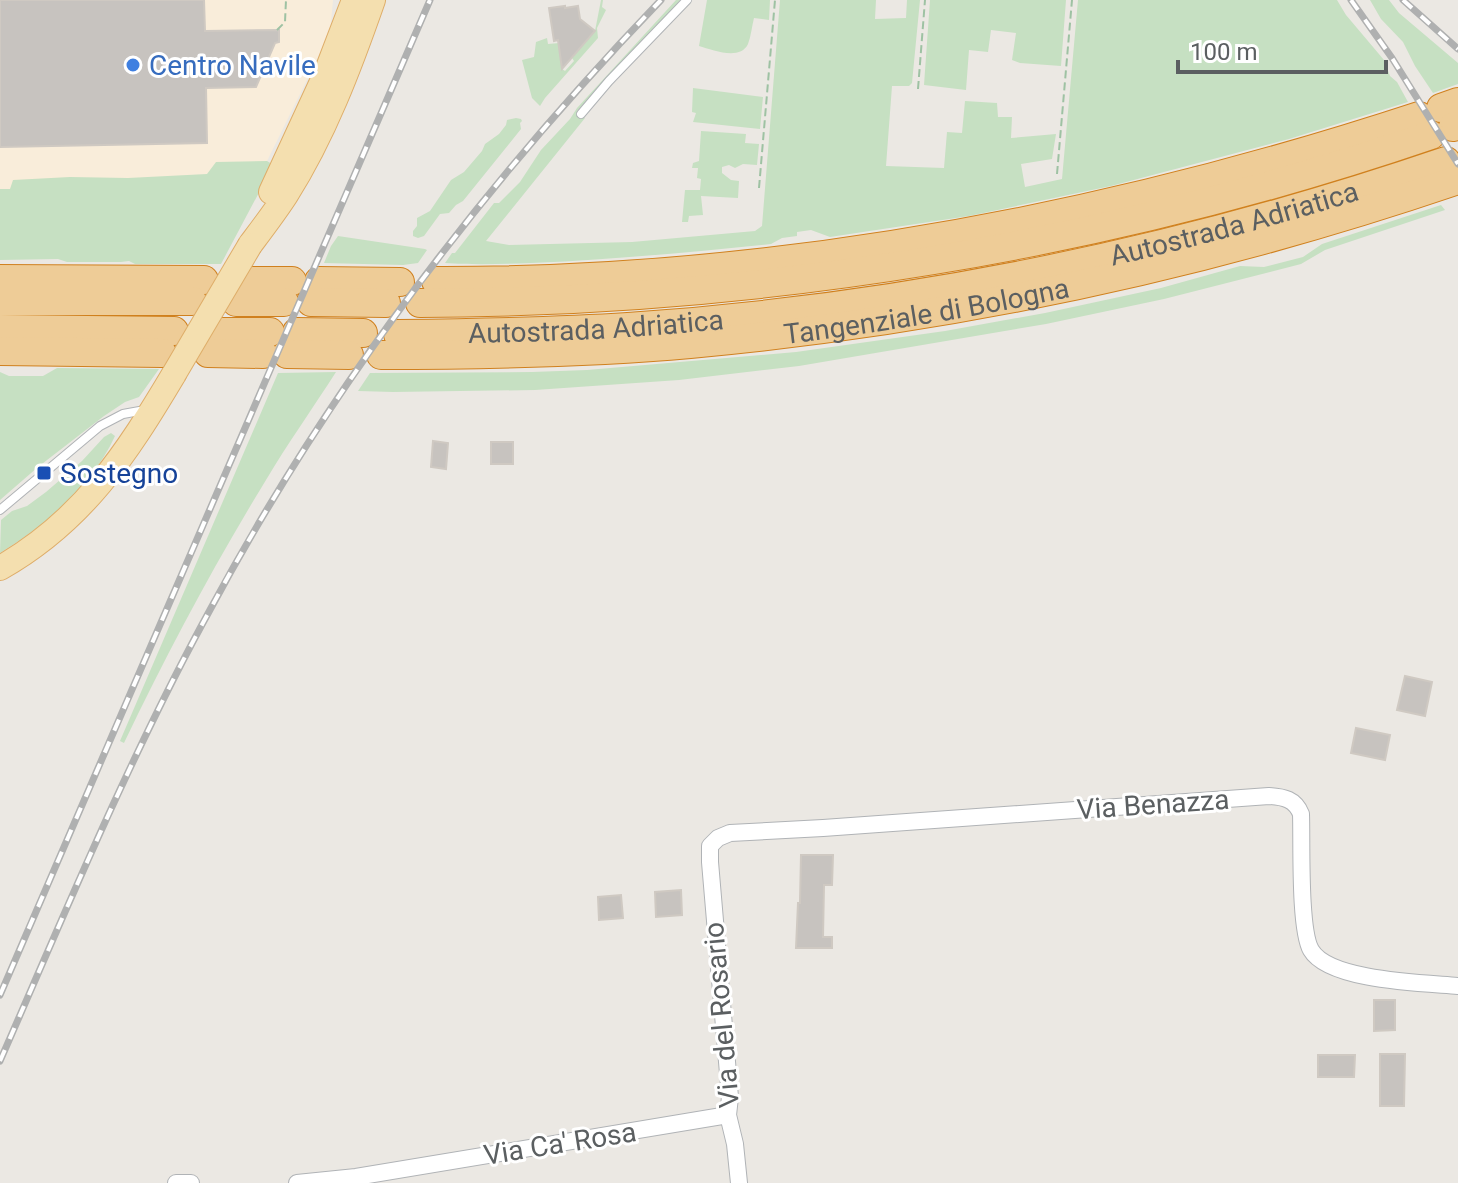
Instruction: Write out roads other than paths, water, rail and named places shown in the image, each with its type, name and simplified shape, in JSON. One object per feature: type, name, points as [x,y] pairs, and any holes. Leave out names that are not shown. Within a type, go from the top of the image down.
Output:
[{"type":"highway","points":[[428,292],[687,270],[944,237],[1102,205],[1443,119]]},
{"type":"highway","name":"Autostrada Adriatica","points":[[390,344],[769,314],[904,296],[1066,266],[1452,171]]},
{"type":"highway","points":[[3,284],[198,291]]},
{"type":"highway","points":[[242,291],[393,292]]},
{"type":"highway","points":[[0,329],[170,353]]},
{"type":"highway","points":[[213,342],[356,344]]},
{"type":"highway","points":[[0,351],[170,353]]},
{"type":"main road","points":[[250,245],[264,206],[330,63],[354,0]]},
{"type":"main road","points":[[0,568],[60,526],[122,456],[153,408],[170,353],[281,203],[303,165],[342,82],[373,0]]},
{"type":"street","name":"Via Benazza","points":[[710,846],[730,833],[1279,797],[1293,801],[1301,814],[1306,935],[1313,954],[1334,968],[1365,976],[1458,986]]},
{"type":"street","name":"Via del Rosario","points":[[710,846],[730,1097],[728,1115],[739,1183]]},
{"type":"street","name":"Via Ca' Rosa","points":[[297,1183],[356,1177],[728,1115]]},
{"type":"street","points":[[176,1183],[191,1183]]},
{"type":"lane","points":[[581,114],[687,0]]},
{"type":"lane","points":[[0,510],[100,426],[123,414],[153,408]]},
{"type":"railway","points":[[0,995],[430,0]]},
{"type":"railway","points":[[0,1061],[154,719],[211,608],[307,445],[415,289],[474,213],[534,140],[661,0]]},
{"type":"railway","points":[[1351,0],[1392,58],[1458,164]]},
{"type":"railway","points":[[1403,0],[1458,49]]},
{"type":"place","name":"Centro Navile","points":[[133,65]]},
{"type":"place","name":"Sostegno","points":[[44,473]]}]
